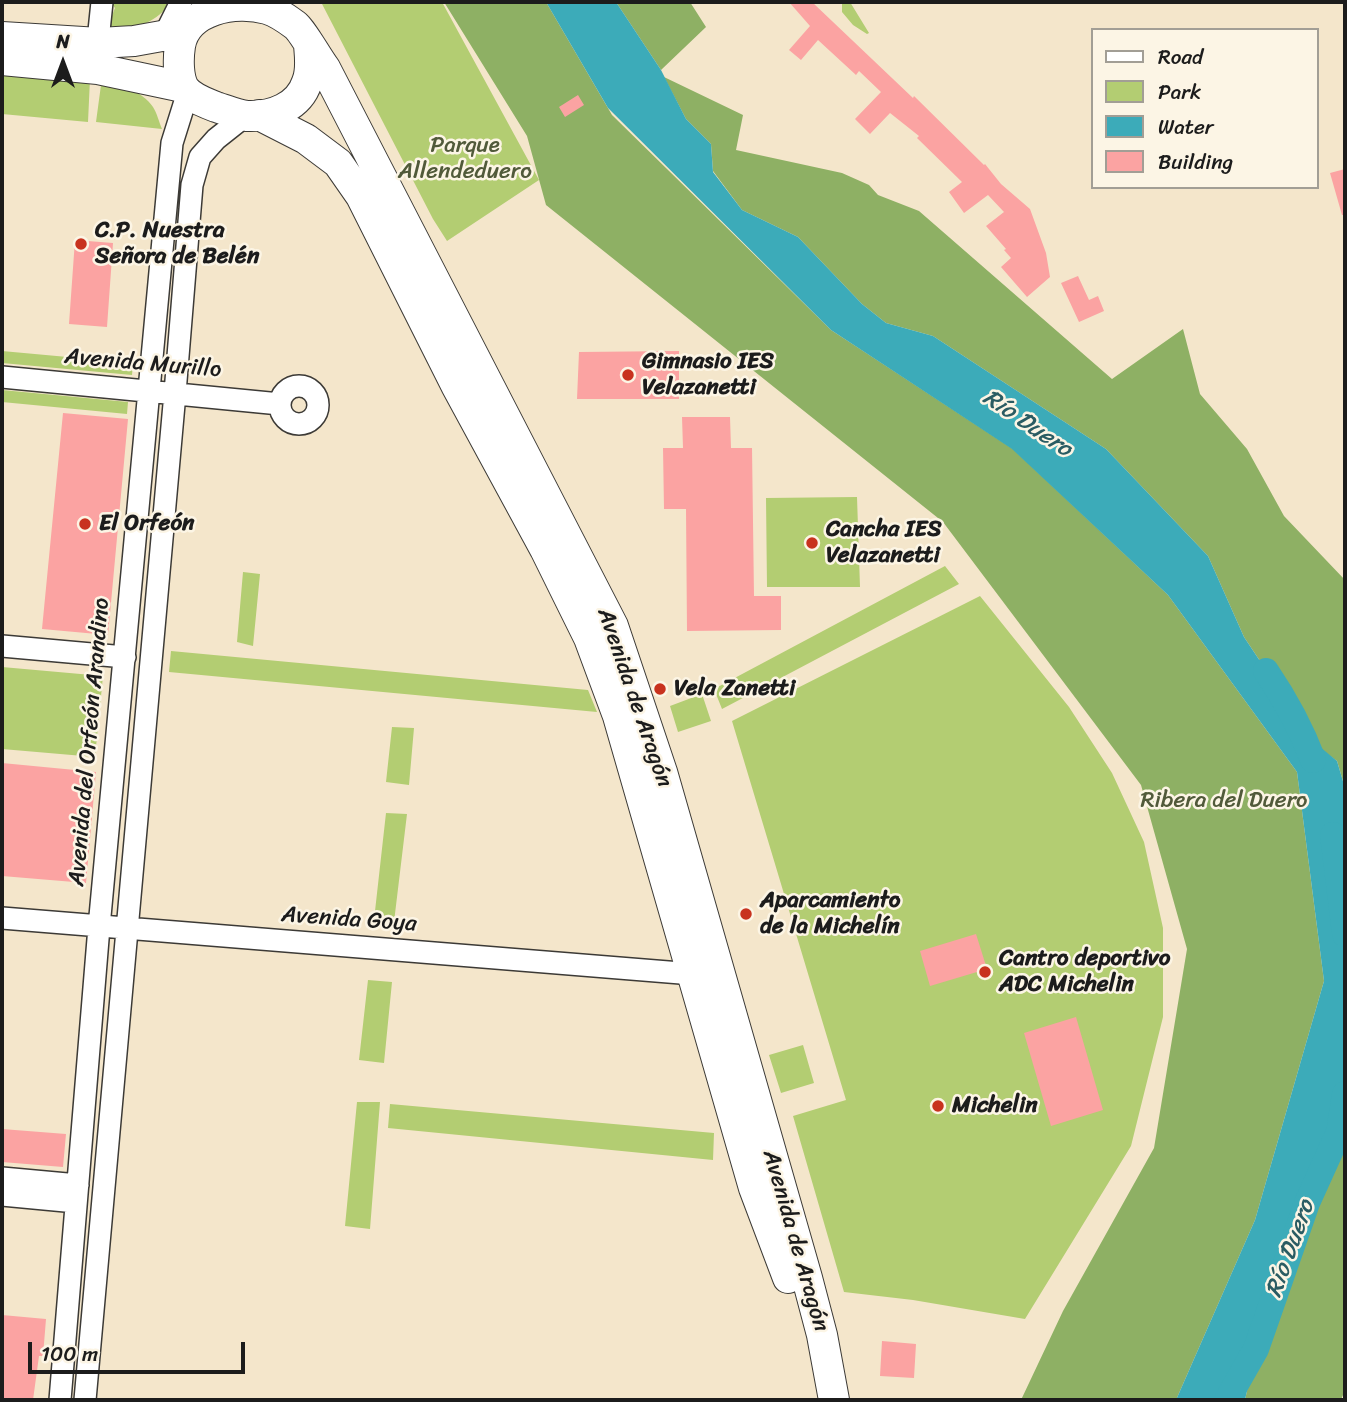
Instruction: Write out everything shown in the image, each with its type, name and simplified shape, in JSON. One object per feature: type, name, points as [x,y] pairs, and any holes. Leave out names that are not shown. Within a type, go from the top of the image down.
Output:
[{"type":"highway","points":[[2,37],[99,43],[134,41],[182,19],[235,5],[268,9],[298,25],[310,68],[303,93],[295,102],[274,113],[252,115],[204,102],[186,89],[98,69],[2,60]]},
{"type":"highway","points":[[182,19],[179,66],[186,89]]},
{"type":"highway","name":"Avenida de Aragón","points":[[298,25],[325,68],[613,626],[662,772],[822,1335],[832,1400]]},
{"type":"highway","name":"Avenida de Aragón","points":[[252,115],[306,139],[338,163],[362,196],[589,638],[618,716],[754,1188],[832,1400]]},
{"type":"street","points":[[99,32],[102,2]]},
{"type":"street","name":"Avenida del Orfeón Arandino","points":[[60,1400],[99,927],[172,143],[186,89]]},
{"type":"street","points":[[85,1400],[192,185],[200,157],[216,139],[252,115]]},
{"type":"street","name":"Avenida Murillo","points":[[2,377],[280,404]]},
{"type":"street","points":[[2,646],[125,657]]},
{"type":"street","name":"Avenida Goya","points":[[2,918],[693,974]]},
{"type":"street","points":[[693,974],[729,1047],[734,1051],[741,1051]]},
{"type":"street","points":[[11,1187],[77,1194]]},
{"type":"green space","points":[[110,2],[169,2],[162,12],[150,21],[129,29],[106,30],[115,8]]},
{"type":"green space","name":"Parque Allendeduero","points":[[321,2],[442,2],[539,180],[447,241],[433,219]]},
{"type":"green space","name":"Ribera del Duero","points":[[444,2],[546,2],[612,115],[831,330],[1013,449],[1168,595],[1297,772],[1324,981],[1255,1220],[1176,1400],[1021,1400],[1063,1311],[1154,1148],[1187,949],[1141,785],[943,522],[546,205],[527,136]]},
{"type":"green space","points":[[616,2],[690,2],[706,27],[661,70]]},
{"type":"green space","points":[[842,2],[850,2],[869,33],[853,25],[842,12]]},
{"type":"green space","points":[[2,71],[90,79],[88,122],[2,114]]},
{"type":"green space","points":[[664,77],[743,115],[736,150],[842,173],[869,185],[878,195],[919,211],[1112,379],[1183,329],[1200,394],[1247,449],[1284,516],[1345,580],[1345,788],[1337,761],[1304,737],[1284,697],[1244,637],[1208,556],[1106,449],[933,336],[886,323],[862,304],[798,237],[742,210],[713,171],[711,144],[686,119]]},
{"type":"green space","points":[[101,85],[122,87],[143,96],[154,109],[162,129],[96,122]]},
{"type":"green space","points":[[2,351],[133,363],[132,375],[2,363]]},
{"type":"green space","points":[[2,390],[128,402],[127,414],[2,402]]},
{"type":"green space","name":"Cancha IES Velazanetti","points":[[857,497],[860,587],[767,587],[766,498]]},
{"type":"green space","points":[[945,566],[959,584],[722,709],[714,689]]},
{"type":"green space","points":[[243,572],[260,574],[253,646],[237,642]]},
{"type":"green space","name":"Cantro deportivo ADC Michelin","points":[[980,596],[1069,707],[1112,773],[1144,842],[1163,928],[1163,1017],[1131,1146],[1025,1319],[913,1300],[844,1292],[793,1116],[846,1100],[732,721]]},
{"type":"green space","points":[[171,651],[588,690],[597,712],[169,672]]},
{"type":"green space","points":[[2,667],[103,676],[95,757],[2,749]]},
{"type":"green space","points":[[702,694],[711,721],[678,732],[670,706]]},
{"type":"green space","points":[[392,727],[414,728],[409,785],[386,782]]},
{"type":"green space","points":[[386,813],[407,814],[394,922],[374,920]]},
{"type":"green space","points":[[368,980],[392,982],[384,1063],[359,1060]]},
{"type":"green space","points":[[803,1045],[814,1083],[781,1093],[769,1055]]},
{"type":"green space","points":[[1345,1094],[1345,1390],[1341,1400],[1245,1400],[1256,1349],[1307,1203],[1339,1132]]},
{"type":"green space","points":[[357,1102],[380,1102],[370,1229],[345,1226]]},
{"type":"green space","points":[[390,1104],[714,1133],[713,1160],[388,1128]]},
{"type":"water","points":[[546,2],[616,2],[661,70],[686,119],[711,144],[713,172],[742,210],[798,237],[862,304],[886,323],[933,336],[1106,449],[1208,556],[1244,637],[1284,697],[1301,731],[1337,761],[1345,788],[1345,859],[1337,870],[1345,946],[1345,1100],[1339,1132],[1307,1203],[1256,1349],[1245,1400],[1176,1400],[1255,1220],[1324,981],[1297,772],[1168,595],[1012,449],[831,330],[608,108]]},
{"type":"building","points":[[789,2],[812,2],[1030,209],[1046,253],[1050,277],[1027,297],[1001,267],[1011,258],[986,226],[1004,212],[988,195],[964,213],[949,192],[962,182],[917,138],[919,136],[890,113],[870,134],[855,119],[881,92],[859,71],[856,75],[818,40],[801,60],[789,50],[810,26]]},
{"type":"building","points":[[578,95],[584,105],[565,117],[559,107]]},
{"type":"building","points":[[1345,169],[1345,215],[1342,215],[1330,173]]},
{"type":"building","points":[[75,240],[113,243],[107,327],[69,324]]},
{"type":"building","points":[[1078,276],[1089,300],[1098,296],[1104,311],[1079,322],[1061,283]]},
{"type":"building","name":"Gimnasio IES Velazanetti","points":[[679,351],[679,399],[577,399],[579,352]]},
{"type":"building","name":"El Orfeón","points":[[63,413],[128,419],[108,635],[42,629]]},
{"type":"building","points":[[682,417],[730,417],[731,448],[752,448],[754,596],[781,596],[781,630],[687,631],[686,509],[664,509],[663,448],[683,448]]},
{"type":"building","points":[[2,763],[96,772],[86,883],[2,876]]},
{"type":"building","points":[[976,934],[987,969],[930,986],[920,951]]},
{"type":"building","points":[[1076,1017],[1103,1110],[1051,1126],[1024,1033]]},
{"type":"building","points":[[2,1129],[66,1134],[63,1167],[2,1162]]},
{"type":"building","points":[[2,1315],[46,1319],[43,1356],[39,1356],[33,1400],[2,1399]]},
{"type":"building","points":[[882,1341],[916,1344],[914,1378],[880,1376]]},
{"type":"waterway","name":"Río Duero","points":[[1266,671],[1292,714],[1313,760]]},
{"type":"waterway","name":"Río Duero","points":[[1333,835],[1345,934]]},
{"type":"waterway","name":"Río Duero","points":[[1227,1400],[1256,1349],[1307,1203],[1339,1132],[1345,1094]]},
{"type":"place","name":"C.P. Nuestra Señora de Belén","points":[[81,244]]},
{"type":"place","name":"Gimnasio IES Velazanetti","points":[[628,375]]},
{"type":"place","name":"El Orfeón","points":[[85,524]]},
{"type":"place","name":"Cancha IES Velazanetti","points":[[812,543]]},
{"type":"place","name":"Vela Zanetti","points":[[660,689]]},
{"type":"place","name":"Aparcamiento de la Michelín","points":[[746,914]]},
{"type":"place","name":"Cantro deportivo ADC Michelin","points":[[985,972]]},
{"type":"place","name":"Michelin","points":[[938,1106]]}]
